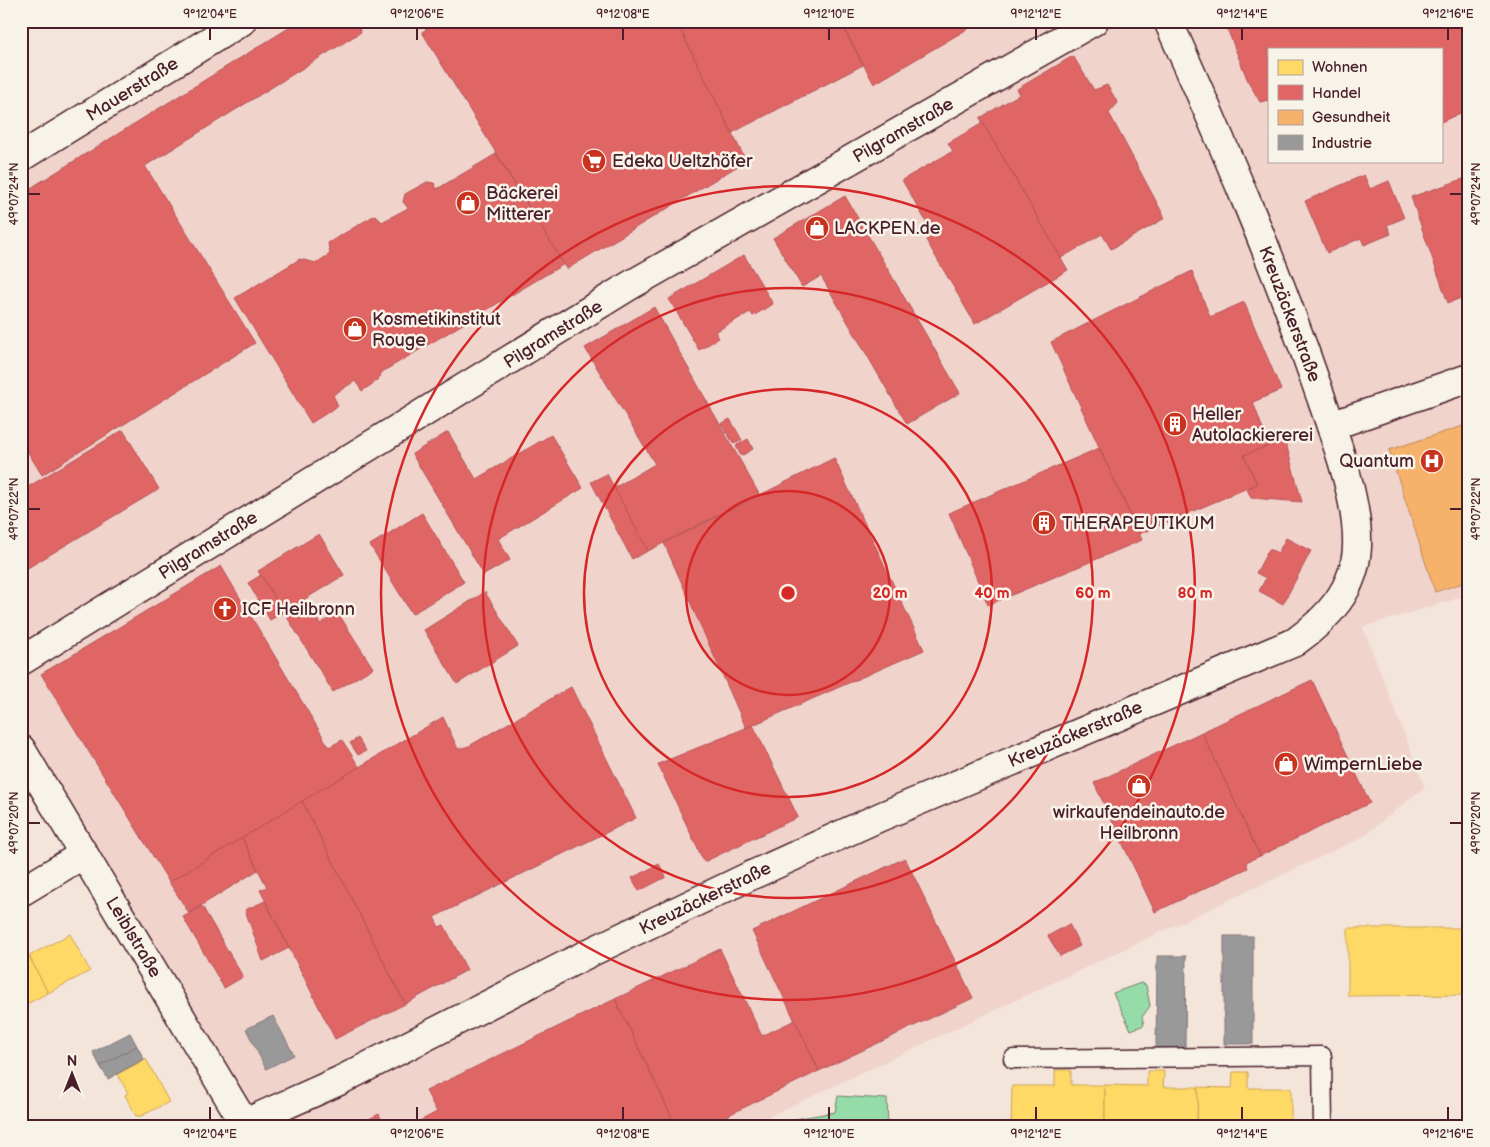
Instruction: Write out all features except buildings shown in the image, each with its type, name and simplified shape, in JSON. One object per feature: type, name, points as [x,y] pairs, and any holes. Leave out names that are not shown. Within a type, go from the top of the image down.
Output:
[{"type":"street","name":"Mauerstraße","points":[[21,157],[242,21]]},
{"type":"street","name":"Pilgramstraße","points":[[21,660],[629,286],[1094,21]]},
{"type":"street","name":"Kreuzäckerstraße","points":[[245,1124],[339,1081],[583,957],[750,876],[880,816],[1294,642],[1329,615],[1351,574],[1357,548],[1350,491],[1331,426],[1305,350],[1224,145],[1168,21]]},
{"type":"street","points":[[1331,426],[1469,378]]},
{"type":"street","name":"Leiblstraße","points":[[21,749],[245,1124]]},
{"type":"street","points":[[21,892],[84,854]]},
{"type":"lane","points":[[1013,1059],[1322,1056],[1323,1126]]},
{"type":"shaded area","points":[[268,21],[1469,21],[1469,595],[1363,627],[1425,787],[1361,838],[749,1126],[239,1126],[21,782],[21,168]]},
{"type":"green space","points":[[1141,983],[1146,985],[1150,1006],[1142,1017],[1144,1025],[1131,1030],[1113,993]]},
{"type":"green space","points":[[838,1096],[887,1099],[888,1126],[798,1126],[795,1119],[835,1112]]},
{"type":"place","name":"Edeka Ueltzhöfer","points":[[594,161]]},
{"type":"place","name":"Bäckerei Mitterer","points":[[468,203]]},
{"type":"place","name":"LACKPEN.de","points":[[817,228]]},
{"type":"place","name":"Kosmetikinstitut Rouge","points":[[355,329]]},
{"type":"place","name":"Heller Autolackiererei","points":[[1175,424]]},
{"type":"place","name":"Quantum","points":[[1432,461]]},
{"type":"place","name":"THERAPEUTIKUM","points":[[1044,523]]},
{"type":"place","name":"ICF Heilbronn","points":[[225,609]]},
{"type":"place","name":"WimpernLiebe","points":[[1286,764]]},
{"type":"place","name":"wirkaufendeinauto.de Heilbronn","points":[[1139,786]]}]
